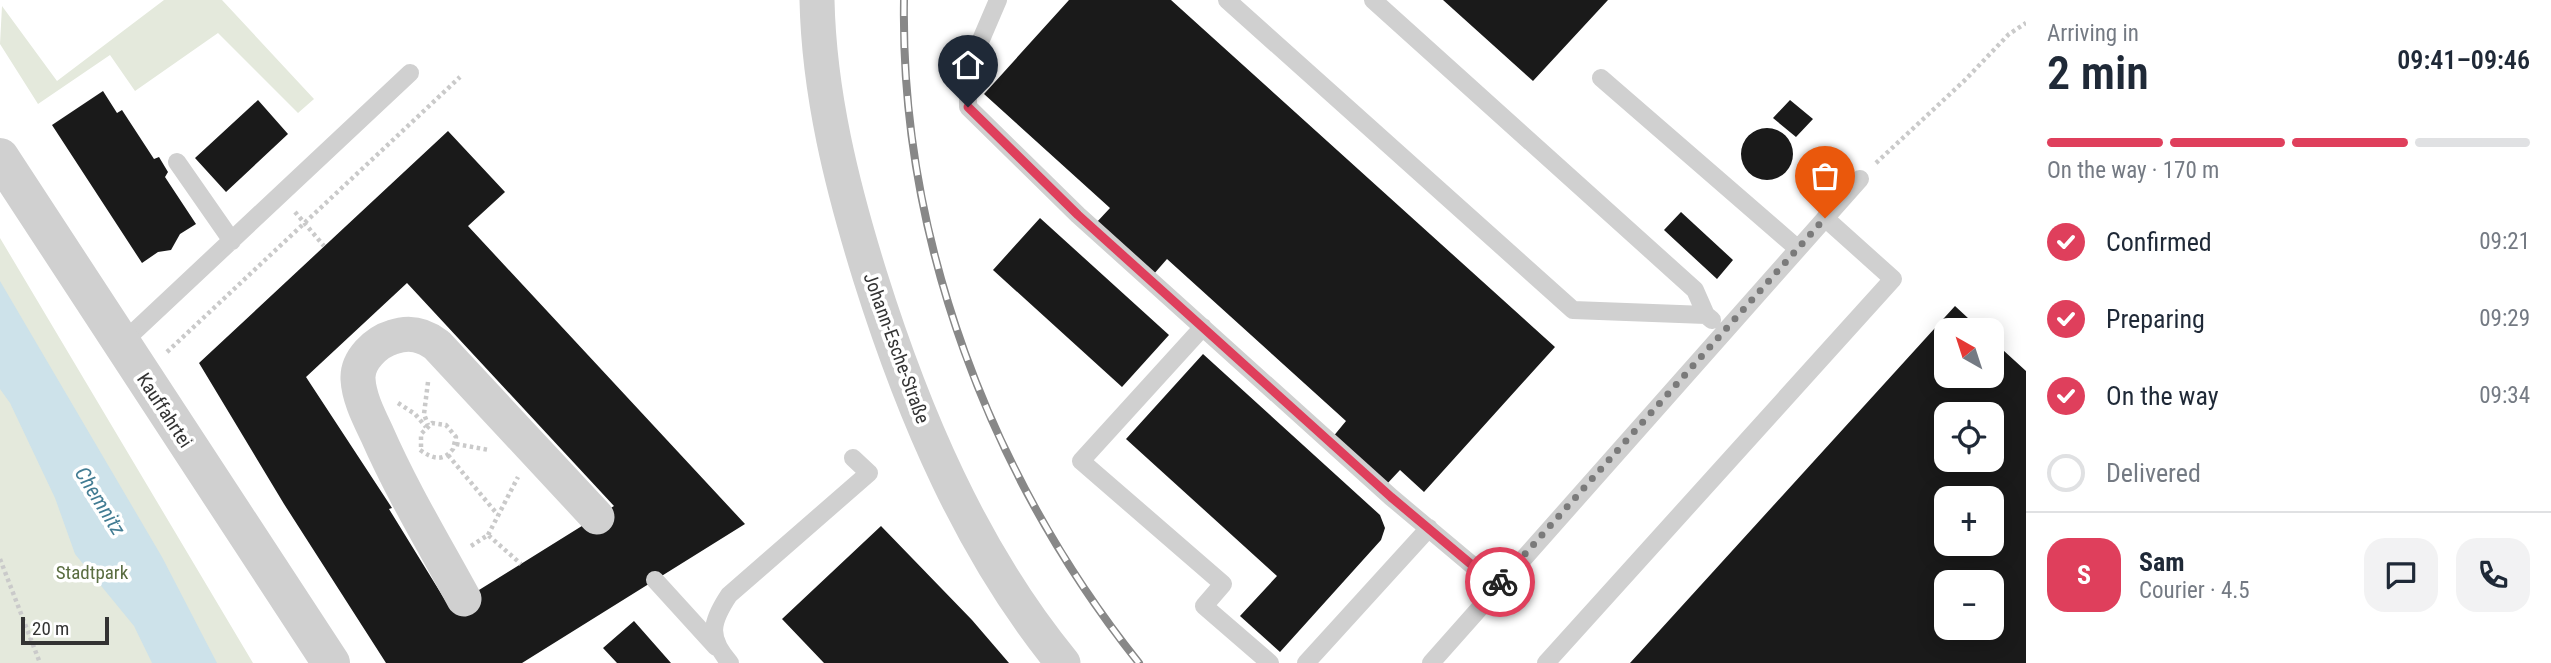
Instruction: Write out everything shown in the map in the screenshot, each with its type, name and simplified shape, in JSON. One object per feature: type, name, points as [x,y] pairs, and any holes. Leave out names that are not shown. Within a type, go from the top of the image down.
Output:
[{"type":"street","name":"Johann-Esche-Straße","points":[[817,0],[818,33],[831,130],[854,224],[893,351],[941,462],[989,558],[1018,604],[1063,663]]},
{"type":"street","name":"Kauffahrtei","points":[[0,157],[331,663]]},
{"type":"street","points":[[464,599],[396,478],[363,404],[357,377],[367,353],[387,339],[401,334],[424,335],[437,345],[597,517]]},
{"type":"lane","points":[[998,0],[968,71],[968,107],[1078,215],[1497,586]]},
{"type":"lane","points":[[1227,0],[1573,310],[1706,315]]},
{"type":"lane","points":[[1373,0],[1695,290],[1706,315],[1723,330]]},
{"type":"lane","points":[[121,344],[411,73]]},
{"type":"lane","points":[[1601,78],[1797,248]]},
{"type":"lane","points":[[177,162],[232,241]]},
{"type":"lane","points":[[1431,663],[1723,330],[1860,179]]},
{"type":"lane","points":[[1546,663],[1893,279],[1825,218]]},
{"type":"lane","points":[[1203,327],[1081,461],[1223,584],[1204,606],[1270,663]]},
{"type":"lane","points":[[724,661],[714,636],[716,614],[729,595],[869,473],[853,458]]},
{"type":"lane","points":[[1306,663],[1429,528]]},
{"type":"lane","points":[[655,580],[724,661]]},
{"type":"path","points":[[1860,179],[1965,80],[2009,34],[2026,23]]},
{"type":"path","points":[[142,375],[460,77]]},
{"type":"path","points":[[281,196],[324,246]]},
{"type":"path","points":[[421,450],[421,434],[426,427],[432,423],[446,425],[456,438],[449,455],[498,515]]},
{"type":"path","points":[[447,567],[488,535],[520,473],[539,456]]},
{"type":"path","points":[[488,535],[521,564]]},
{"type":"path","points":[[0,559],[40,663]]},
{"type":"green space","points":[[164,0],[222,0],[314,99],[298,113],[218,33],[135,91],[110,55],[38,104],[0,44],[2,6],[57,81]]},
{"type":"green space","name":"Stadtpark","points":[[0,238],[253,663],[0,663]]},
{"type":"water","name":"Chemnitz","points":[[0,281],[162,557],[217,663],[152,663],[134,626],[75,554],[55,498],[10,403],[0,389]]},
{"type":"building","points":[[1069,0],[1171,0],[1555,347],[1424,492],[1400,470],[1385,486],[1332,438],[1346,421],[1167,259],[1153,275],[1096,223],[1110,208],[984,94]]},
{"type":"building","points":[[1443,0],[1608,0],[1533,81]]},
{"type":"building","points":[[103,91],[117,113],[122,110],[154,159],[159,157],[168,172],[165,177],[196,224],[180,234],[171,250],[158,252],[142,263],[52,125]]},
{"type":"building","points":[[258,100],[288,134],[226,192],[195,158]]},
{"type":"building","points":[[1790,100],[1813,119],[1796,137],[1773,118]]},
{"type":"building","points":[[1767,128],[1777,130],[1785,136],[1791,144],[1791,164],[1785,172],[1777,178],[1767,180],[1757,178],[1749,172],[1743,164],[1741,154],[1743,144],[1749,136],[1757,130]]},
{"type":"building","points":[[448,131],[505,192],[468,226],[745,524],[522,663],[386,663],[284,504],[199,363]],"holes":[[[407,283],[614,506],[450,608],[389,509],[392,508],[306,377]]]},
{"type":"building","points":[[1681,212],[1733,260],[1717,279],[1664,230]]},
{"type":"building","points":[[1040,218],[1169,335],[1122,387],[993,270]]},
{"type":"building","points":[[1955,306],[1968,318],[1944,318]]},
{"type":"building","points":[[1934,329],[1934,388],[2004,388],[2004,351],[2026,371],[2026,663],[1630,663]]},
{"type":"building","points":[[1203,354],[1380,515],[1385,528],[1381,540],[1280,652],[1240,616],[1277,576],[1126,439]]},
{"type":"building","points":[[881,526],[972,620],[1009,663],[824,663],[782,619]]},
{"type":"building","points":[[634,621],[671,663],[617,663],[603,648]]},
{"type":"railway","points":[[904,0],[907,90],[918,178],[938,266],[965,352],[999,435],[1039,515],[1086,591],[1139,663]]},
{"type":"way so far","points":[[1500,582],[1825,218]]},
{"type":"route","points":[[968,107],[1078,215],[1391,497],[1497,586],[1500,582]]}]
